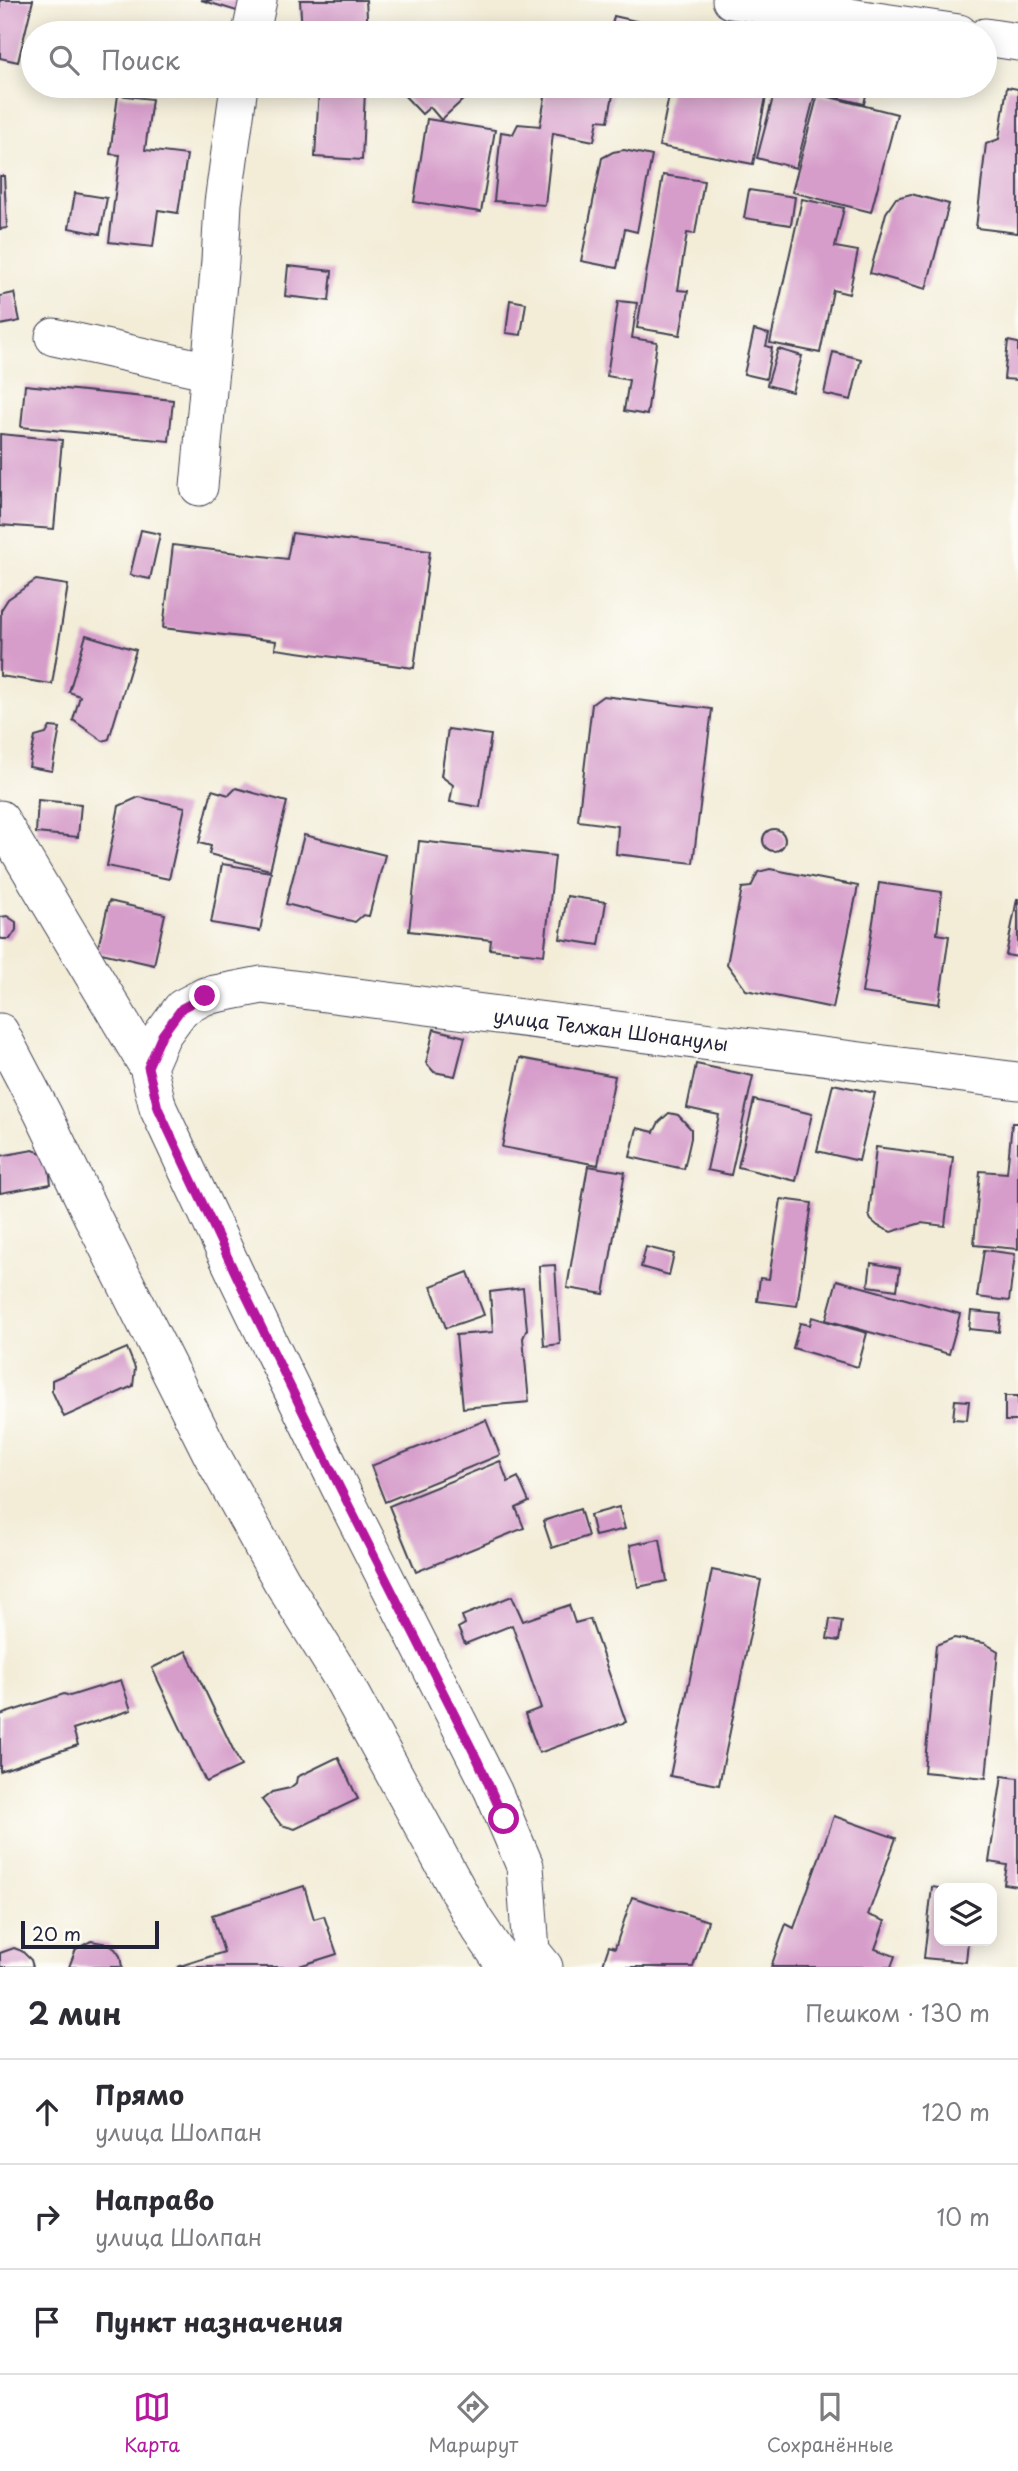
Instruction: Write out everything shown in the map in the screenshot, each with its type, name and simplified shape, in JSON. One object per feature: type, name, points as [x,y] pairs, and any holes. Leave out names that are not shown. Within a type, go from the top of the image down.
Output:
[{"type":"street","points":[[254,21],[258,0]]},
{"type":"street","points":[[731,0],[876,21]]},
{"type":"street","points":[[997,39],[1018,42]]},
{"type":"street","points":[[199,487],[220,261],[222,203],[237,98]]},
{"type":"street","points":[[54,337],[210,371]]},
{"type":"street","points":[[0,819],[148,1067],[158,1108],[237,1277],[493,1791],[526,1866],[531,1951],[544,1967]]},
{"type":"street","name":"улица Телжан Шонанулы","points":[[148,1067],[162,1035],[182,1008],[205,996],[262,985],[1018,1081]]},
{"type":"street","points":[[0,1032],[214,1459],[281,1580],[344,1680],[474,1920],[506,1967]]},
{"type":"building","points":[[0,0],[33,0],[28,21],[21,21],[18,62],[0,58]]},
{"type":"building","points":[[201,0],[244,0],[240,12]]},
{"type":"building","points":[[300,0],[366,0],[367,21],[301,21]]},
{"type":"building","points":[[614,16],[636,21],[613,21]]},
{"type":"building","points":[[1007,87],[1018,89],[1018,233],[976,228],[986,144],[999,139]]},
{"type":"building","points":[[118,98],[144,98],[152,99],[145,150],[187,155],[178,213],[158,210],[153,247],[109,242],[120,155],[110,154]]},
{"type":"building","points":[[318,98],[365,98],[362,160],[315,157]]},
{"type":"building","points":[[407,98],[465,98],[441,120],[430,107],[422,114]]},
{"type":"building","points":[[545,98],[612,98],[608,121],[598,120],[594,141],[553,133],[545,205],[494,201],[501,132],[513,134],[518,124],[540,126]]},
{"type":"building","points":[[669,98],[766,98],[753,164],[659,146]]},
{"type":"building","points":[[773,98],[814,98],[796,168],[757,158]]},
{"type":"building","points":[[817,98],[834,98],[897,114],[871,212],[792,192]]},
{"type":"building","points":[[838,98],[865,98],[864,104]]},
{"type":"building","points":[[427,119],[495,130],[481,212],[414,202]]},
{"type":"building","points":[[624,150],[652,156],[637,232],[625,229],[617,268],[581,261],[602,158]]},
{"type":"building","points":[[663,175],[704,181],[695,234],[687,233],[678,290],[688,291],[680,335],[637,328]]},
{"type":"building","points":[[0,176],[4,176],[7,228],[0,229]]},
{"type":"building","points":[[749,190],[795,197],[791,225],[744,218]]},
{"type":"building","points":[[75,193],[107,198],[100,234],[69,228]]},
{"type":"building","points":[[911,194],[949,204],[926,289],[870,273],[886,213],[896,198]]},
{"type":"building","points":[[802,199],[844,208],[835,247],[858,251],[849,294],[833,290],[820,353],[770,343]]},
{"type":"building","points":[[288,266],[332,271],[329,301],[285,296]]},
{"type":"building","points":[[14,293],[20,321],[0,325],[0,296]]},
{"type":"building","points":[[510,300],[526,303],[521,335],[506,333]]},
{"type":"building","points":[[618,301],[637,303],[632,338],[657,342],[647,415],[624,411],[629,380],[607,376]]},
{"type":"building","points":[[754,330],[769,334],[766,346],[772,348],[766,379],[744,374]]},
{"type":"building","points":[[1008,341],[1018,343],[1018,380],[1004,379]]},
{"type":"building","points":[[778,349],[802,356],[792,392],[767,385]]},
{"type":"building","points":[[833,352],[861,359],[851,400],[824,394]]},
{"type":"building","points":[[25,385],[173,400],[169,441],[21,427]]},
{"type":"building","points":[[0,434],[62,440],[54,529],[0,525]]},
{"type":"building","points":[[141,530],[160,534],[150,579],[130,575]]},
{"type":"building","points":[[292,533],[430,551],[414,668],[275,649],[276,641],[163,628],[173,545],[287,559]]},
{"type":"building","points":[[36,580],[68,585],[52,684],[0,676],[1,610],[8,599]]},
{"type":"building","points":[[86,635],[136,650],[109,739],[103,741],[73,720],[80,696],[69,692]]},
{"type":"building","points":[[603,696],[712,709],[693,863],[616,854],[618,826],[578,821],[592,704]]},
{"type":"building","points":[[50,727],[60,728],[52,771],[29,767],[35,737],[46,734]]},
{"type":"building","points":[[448,729],[491,735],[480,807],[450,802],[453,785],[441,776]]},
{"type":"building","points":[[236,788],[287,802],[270,870],[209,854],[211,846],[199,843],[212,790],[229,795]]},
{"type":"building","points":[[139,797],[185,807],[169,879],[107,866],[119,806]]},
{"type":"building","points":[[38,800],[81,804],[78,837],[36,833]]},
{"type":"building","points":[[774,829],[782,832],[785,840],[782,848],[774,851],[766,848],[763,840],[766,832]]},
{"type":"building","points":[[304,835],[385,855],[369,916],[363,915],[355,922],[286,904]]},
{"type":"building","points":[[419,841],[555,856],[544,955],[490,949],[491,940],[409,931]]},
{"type":"building","points":[[222,864],[271,872],[260,931],[211,923]]},
{"type":"building","points":[[770,869],[858,886],[833,1008],[746,990],[727,964],[742,888],[751,887],[758,872]]},
{"type":"building","points":[[879,883],[942,892],[937,934],[949,936],[939,1004],[862,993]]},
{"type":"building","points":[[567,896],[606,902],[599,945],[560,939]]},
{"type":"building","points":[[1018,899],[1018,957],[1006,955]]},
{"type":"building","points":[[109,901],[165,914],[154,965],[97,952]]},
{"type":"building","points":[[7,916],[16,922],[16,930],[10,939],[2,939],[0,917]]},
{"type":"building","points":[[434,1029],[465,1037],[455,1076],[434,1072],[426,1063]]},
{"type":"building","points":[[520,1058],[615,1076],[598,1165],[502,1147]]},
{"type":"building","points":[[696,1064],[753,1076],[731,1175],[707,1170],[719,1115],[687,1108]]},
{"type":"building","points":[[833,1084],[875,1093],[859,1161],[817,1151]]},
{"type":"building","points":[[754,1100],[812,1114],[796,1181],[738,1167]]},
{"type":"building","points":[[669,1113],[678,1115],[691,1129],[684,1169],[630,1157],[637,1128],[654,1132],[659,1122]]},
{"type":"building","points":[[1012,1123],[1018,1123],[1018,1249],[974,1245],[980,1171],[1007,1173]]},
{"type":"building","points":[[876,1147],[953,1157],[945,1226],[921,1223],[891,1232],[871,1220],[869,1215]]},
{"type":"building","points":[[33,1150],[42,1153],[49,1168],[51,1184],[0,1193],[0,1156]]},
{"type":"building","points":[[588,1166],[625,1172],[604,1294],[567,1288]]},
{"type":"building","points":[[781,1199],[812,1203],[797,1306],[757,1301],[760,1278],[769,1279]]},
{"type":"building","points":[[646,1247],[674,1254],[669,1275],[641,1267]]},
{"type":"building","points":[[984,1250],[1015,1254],[1009,1301],[977,1297]]},
{"type":"building","points":[[871,1263],[900,1268],[897,1290],[868,1286]]},
{"type":"building","points":[[555,1265],[560,1344],[544,1346],[539,1266]]},
{"type":"building","points":[[468,1272],[484,1315],[446,1328],[431,1286]]},
{"type":"building","points":[[837,1280],[960,1314],[949,1354],[826,1320]]},
{"type":"building","points":[[523,1288],[527,1329],[523,1338],[529,1402],[463,1408],[456,1335],[493,1332],[490,1292]]},
{"type":"building","points":[[971,1311],[1001,1314],[999,1332],[969,1329]]},
{"type":"building","points":[[812,1317],[867,1333],[858,1367],[793,1348],[800,1323],[810,1325]]},
{"type":"building","points":[[127,1348],[135,1368],[133,1386],[64,1417],[52,1391],[52,1380]]},
{"type":"building","points":[[1005,1396],[1018,1396],[1018,1421],[1005,1421]]},
{"type":"building","points":[[955,1400],[969,1401],[967,1420],[953,1419]]},
{"type":"building","points":[[486,1420],[500,1455],[385,1502],[371,1466]]},
{"type":"building","points":[[500,1461],[508,1482],[518,1477],[529,1502],[516,1508],[524,1528],[416,1572],[389,1506]]},
{"type":"building","points":[[619,1507],[625,1529],[595,1536],[590,1515]]},
{"type":"building","points":[[580,1509],[588,1536],[552,1548],[543,1521]]},
{"type":"building","points":[[660,1539],[667,1581],[638,1587],[630,1545]]},
{"type":"building","points":[[712,1570],[761,1580],[719,1785],[670,1776]]},
{"type":"building","points":[[512,1596],[523,1621],[569,1605],[575,1623],[590,1619],[626,1722],[539,1753],[525,1714],[541,1708],[512,1625],[465,1644],[458,1628],[465,1624],[462,1616]]},
{"type":"building","points":[[830,1619],[842,1621],[839,1641],[827,1639]]},
{"type":"building","points":[[954,1638],[984,1643],[998,1651],[986,1778],[924,1772],[936,1645]]},
{"type":"building","points":[[186,1651],[241,1766],[206,1782],[152,1668]]},
{"type":"building","points":[[121,1680],[131,1710],[73,1729],[78,1745],[0,1771],[0,1715],[64,1694],[70,1696]]},
{"type":"building","points":[[338,1757],[358,1799],[295,1829],[281,1825],[262,1800],[272,1792],[290,1788],[296,1783],[297,1777]]},
{"type":"building","points":[[1002,1776],[1018,1778],[1018,1886],[1004,1884],[1007,1865],[989,1862]]},
{"type":"building","points":[[834,1816],[896,1838],[868,1915],[885,1921],[875,1949],[895,1956],[891,1967],[771,1967],[786,1924],[794,1928]]},
{"type":"building","points":[[304,1886],[314,1919],[324,1916],[337,1954],[296,1967],[177,1967],[224,1952],[212,1915]]},
{"type":"building","points":[[932,1887],[934,1946],[968,1946],[966,1962],[924,1958]]},
{"type":"building","points":[[632,1897],[708,1921],[693,1967],[602,1967],[609,1946],[615,1948]]},
{"type":"building","points":[[91,1941],[108,1944],[115,1949],[120,1956],[122,1967],[69,1967],[76,1949]]},
{"type":"building","points":[[14,1948],[22,1951],[31,1960],[33,1967],[0,1967],[0,1953]]},
{"type":"route","points":[[205,996],[182,1008],[162,1035],[148,1067],[158,1108],[237,1277],[493,1791],[504,1819]]}]
